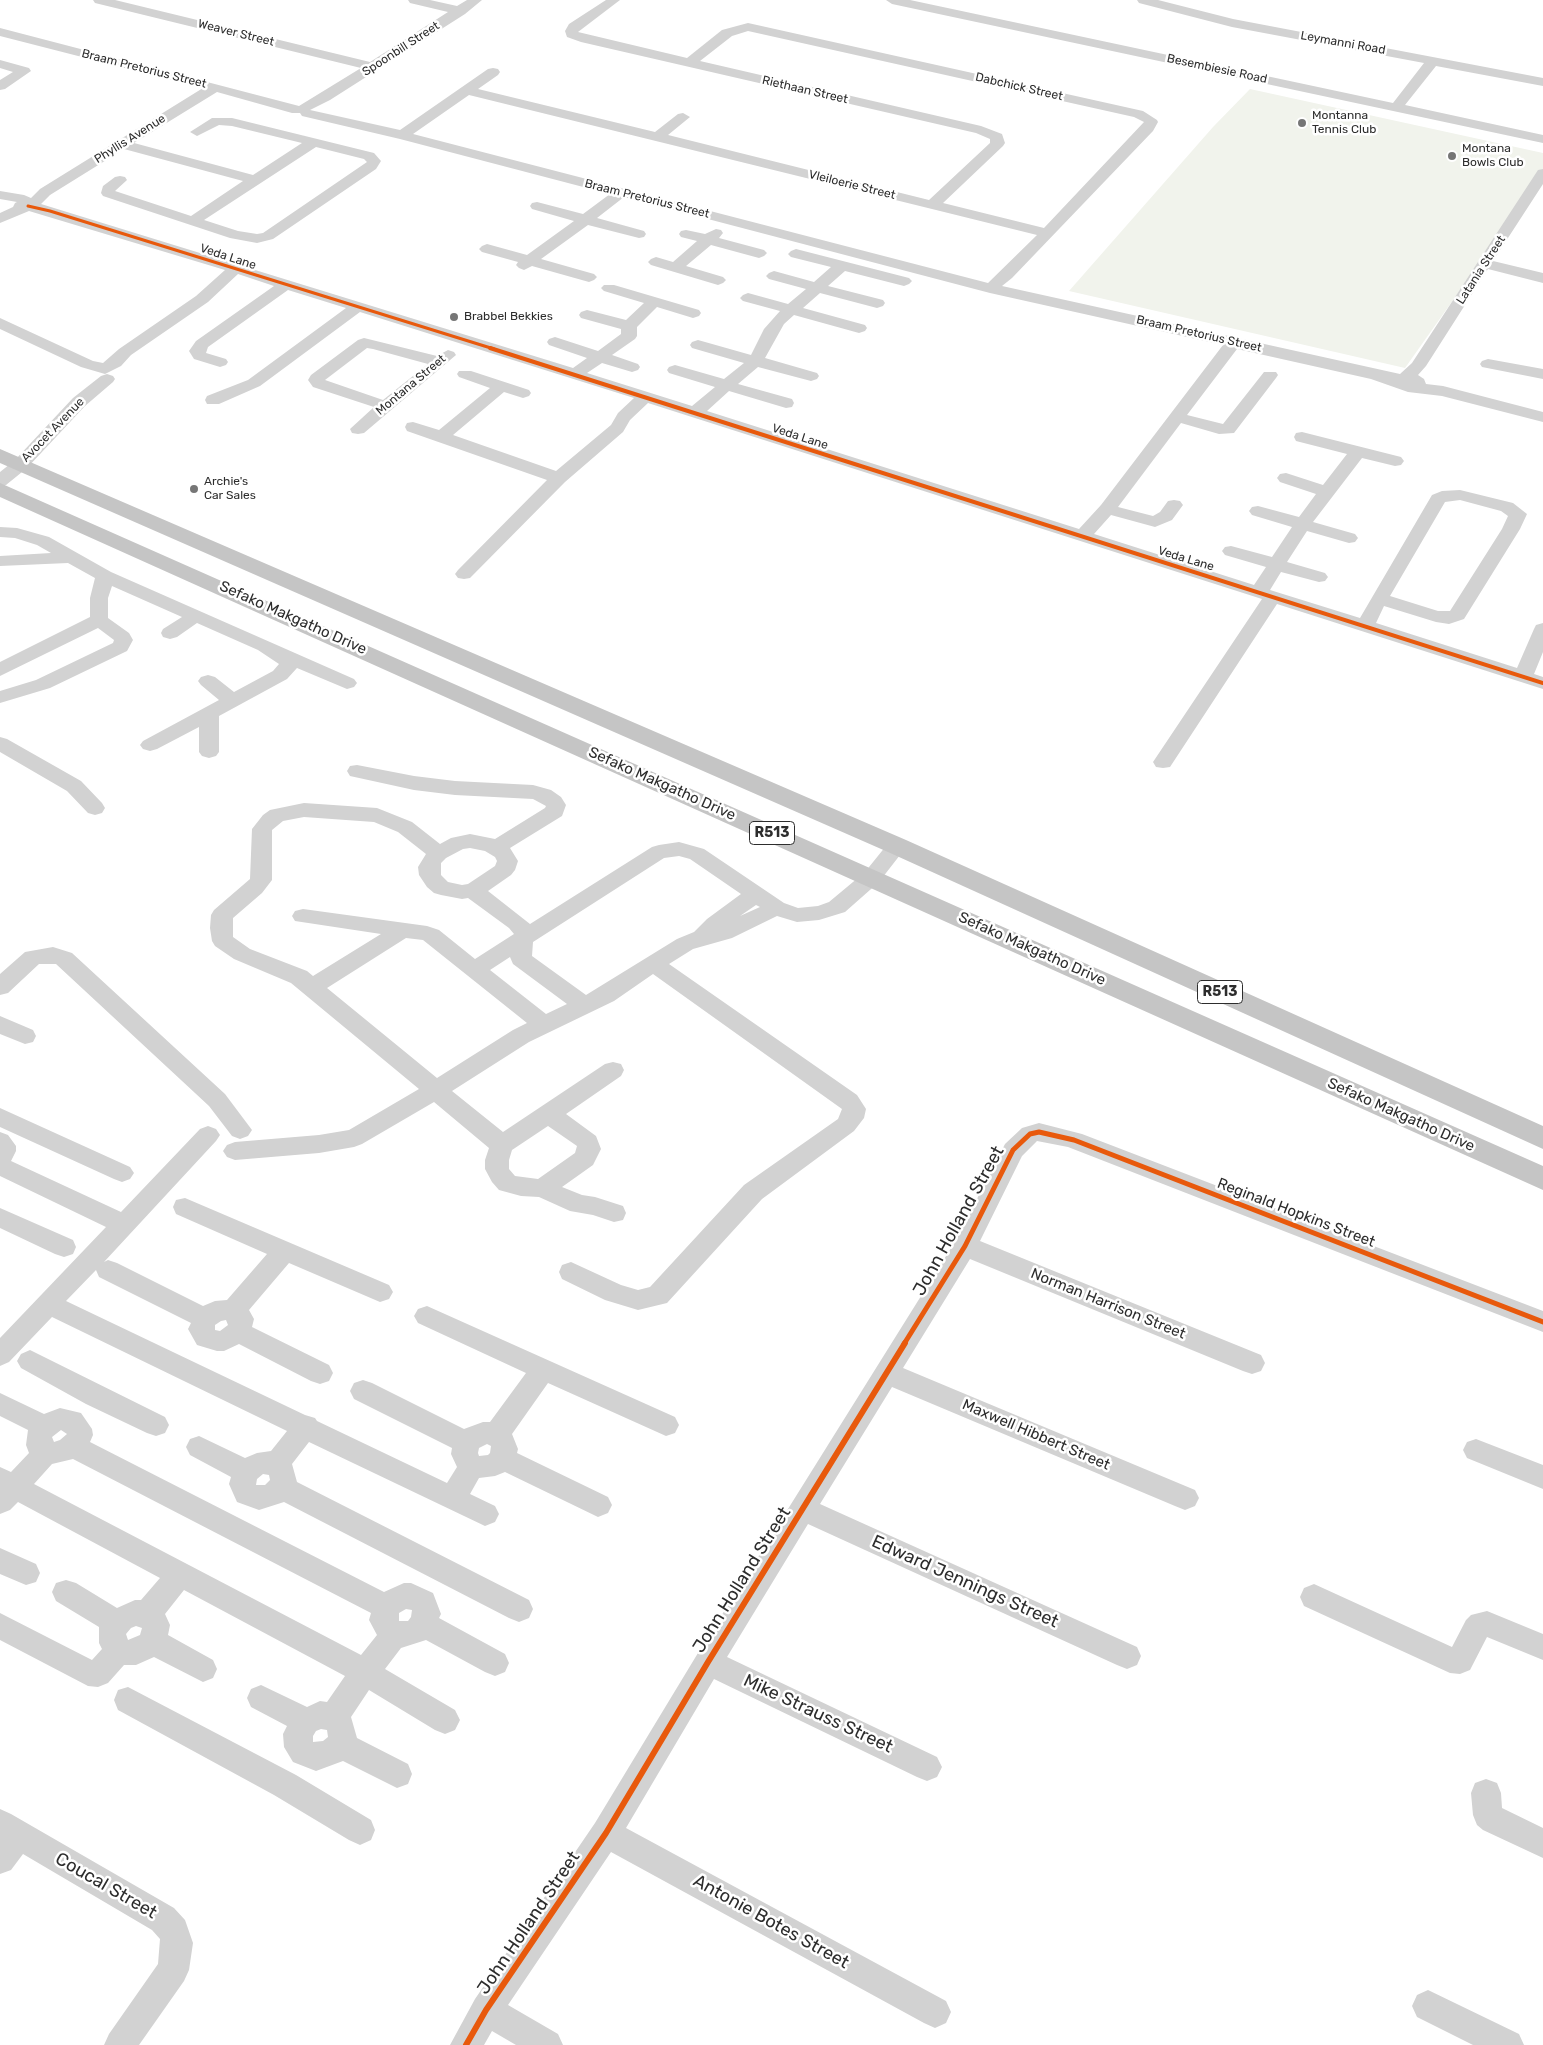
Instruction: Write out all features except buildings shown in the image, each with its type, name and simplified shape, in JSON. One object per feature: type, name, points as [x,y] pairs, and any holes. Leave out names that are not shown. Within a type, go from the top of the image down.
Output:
[{"type":"main road","name":"R513","points":[[7,460],[897,846],[1543,1138]]},
{"type":"main road","name":"Sefako Makgatho Drive","points":[[0,488],[1543,1179]]},
{"type":"main road","points":[[0,498],[22,500],[40,505]]},
{"type":"street","name":"Weaver Street","points":[[99,0],[372,67]]},
{"type":"street","points":[[414,0],[460,11]]},
{"type":"street","name":"Spoonbill Street","points":[[306,110],[476,0]]},
{"type":"street","name":"Riethaan Street","points":[[614,0],[574,27],[571,31],[572,34],[586,39],[981,130],[997,137],[998,142],[996,146],[932,205]]},
{"type":"street","name":"Besembiesie Road","points":[[892,0],[1542,139]]},
{"type":"street","name":"Leymanni Road","points":[[1143,0],[1232,23],[1543,82]]},
{"type":"street","name":"Dabchick Street","points":[[689,63],[731,30],[741,28],[759,29],[1138,114],[1150,120],[1148,128],[998,285]]},
{"type":"street","name":"Braam Pretorius Street","points":[[0,32],[970,282],[998,285],[1022,294],[1376,375],[1410,379],[1443,392],[1543,417]]},
{"type":"street","points":[[1396,108],[1433,60]]},
{"type":"street","points":[[0,64],[24,72],[0,86]]},
{"type":"street","points":[[402,136],[493,72]]},
{"type":"street","name":"Phyllis Avenue","points":[[2,218],[215,87]]},
{"type":"street","name":"Vleiloerie Street","points":[[467,90],[1046,233]]},
{"type":"street","points":[[657,137],[683,117]]},
{"type":"street","points":[[120,180],[108,189],[108,193],[235,235],[261,238],[268,236],[374,163],[369,156],[226,121],[212,123],[197,132]]},
{"type":"street","points":[[194,220],[313,142]]},
{"type":"street","points":[[122,144],[255,180]]},
{"type":"street","name":"Latania Street","points":[[1410,379],[1543,173]]},
{"type":"street","points":[[527,263],[622,192]]},
{"type":"street","name":"Veda Lane","points":[[1,195],[28,202],[50,211],[356,308],[575,374],[1543,683]]},
{"type":"street","points":[[537,206],[639,234]]},
{"type":"street","points":[[675,268],[731,220]]},
{"type":"street","points":[[686,234],[713,235],[759,253]]},
{"type":"street","points":[[487,249],[527,263],[589,276]]},
{"type":"street","points":[[796,254],[904,281]]},
{"type":"street","points":[[656,262],[718,280]]},
{"type":"street","points":[[1485,264],[1543,278]]},
{"type":"street","points":[[694,413],[754,362],[763,350],[774,325],[843,265]]},
{"type":"street","name":"Avocet Avenue","points":[[0,481],[7,460],[73,408],[104,370],[125,352],[202,299],[235,269]]},
{"type":"street","points":[[774,276],[877,303]]},
{"type":"street","points":[[220,362],[200,356],[197,351],[202,344],[285,285]]},
{"type":"street","points":[[609,288],[693,313]]},
{"type":"street","points":[[748,298],[860,328]]},
{"type":"street","points":[[575,374],[628,336],[629,326],[654,302]]},
{"type":"street","points":[[213,400],[254,383],[356,308]]},
{"type":"street","points":[[587,315],[629,326]]},
{"type":"street","points":[[0,323],[104,370]]},
{"type":"street","name":"Montana Street","points":[[358,429],[465,341]]},
{"type":"street","points":[[555,342],[632,367]]},
{"type":"street","points":[[1082,537],[1107,509],[1234,342]]},
{"type":"street","points":[[386,406],[319,384],[316,380],[364,343],[440,362]]},
{"type":"street","points":[[698,345],[754,362],[811,376]]},
{"type":"street","points":[[1488,364],[1543,374]]},
{"type":"street","points":[[675,370],[786,403]]},
{"type":"street","points":[[465,374],[523,393]]},
{"type":"street","points":[[1176,417],[1219,429],[1228,429],[1270,376]]},
{"type":"street","points":[[441,437],[502,386]]},
{"type":"street","points":[[464,574],[559,478],[617,428],[636,421],[653,400]]},
{"type":"street","points":[[413,427],[559,478]]},
{"type":"street","points":[[1302,437],[1395,461]]},
{"type":"street","points":[[1163,762],[1266,594],[1277,564],[1302,525],[1357,452]]},
{"type":"street","points":[[1286,478],[1327,492]]},
{"type":"street","points":[[1365,626],[1379,599],[1438,499],[1442,496],[1460,495],[1507,507],[1518,514],[1511,529],[1458,615],[1448,618],[1436,616],[1379,599]]},
{"type":"street","points":[[1107,509],[1155,522],[1166,516],[1174,505]]},
{"type":"street","points":[[1258,511],[1349,538]]},
{"type":"street","points":[[0,532],[32,536],[105,576],[197,615],[347,683]]},
{"type":"street","points":[[1232,551],[1319,576]]},
{"type":"street","points":[[0,561],[70,557]]},
{"type":"street","points":[[99,620],[98,598],[105,576]]},
{"type":"street","points":[[98,598],[129,586]]},
{"type":"street","points":[[170,633],[197,615]]},
{"type":"street","points":[[0,670],[19,658],[99,620]]},
{"type":"street","points":[[0,697],[43,684],[120,646],[124,640],[122,637],[99,620]]},
{"type":"street","points":[[1523,677],[1541,640]]},
{"type":"street","points":[[150,745],[286,670],[289,662],[280,654]]},
{"type":"street","points":[[208,681],[232,700]]},
{"type":"street","points":[[209,712],[209,752]]},
{"type":"street","points":[[0,743],[74,786],[95,808]]},
{"type":"street","points":[[357,772],[414,783],[455,788],[533,792],[544,795],[554,802],[556,806],[555,811],[513,836],[497,848]]},
{"type":"street","points":[[439,853],[404,827],[377,815],[304,810],[277,816],[270,820],[262,829],[261,880],[255,888],[222,915],[223,941],[242,954],[299,977],[502,1145]]},
{"type":"street","points":[[470,841],[481,842],[497,848],[508,861],[504,870],[480,887],[462,892],[442,888],[434,882],[430,875],[430,867],[432,860],[439,853],[453,845],[470,841]]},
{"type":"street","points":[[475,969],[659,852],[690,850],[776,908],[797,915],[829,911],[837,907],[872,877],[897,846]]},
{"type":"street","points":[[472,890],[517,923],[525,932],[520,951],[521,959],[541,976],[584,1005]]},
{"type":"street","points":[[0,1356],[184,1160],[230,1126],[239,1139],[266,1149],[319,1144],[354,1138],[436,1090],[521,1036],[542,1024],[606,995],[653,963],[700,938],[715,924],[756,894]]},
{"type":"street","points":[[700,938],[724,933],[776,908]]},
{"type":"street","points":[[303,916],[368,924],[402,931],[418,931],[431,935],[542,1024]]},
{"type":"street","points":[[312,987],[402,931]]},
{"type":"street","points":[[0,987],[33,958],[53,955],[64,958],[224,1109],[239,1139]]},
{"type":"street","points":[[571,1272],[614,1293],[638,1300],[658,1296],[753,1192],[846,1125],[852,1118],[854,1109],[849,1101],[653,963]]},
{"type":"street","points":[[0,1024],[25,1036]]},
{"type":"street","points":[[613,1070],[502,1145],[497,1160],[497,1170],[507,1183],[521,1187],[542,1188],[579,1204],[595,1206],[614,1213]]},
{"type":"street","points":[[211,1139],[224,1109]]},
{"type":"street","points":[[542,1188],[585,1159],[589,1149],[588,1142],[549,1114]]},
{"type":"street","points":[[0,1158],[4,1151],[3,1130],[122,1173]]},
{"type":"street","name":"John Holland Street","points":[[466,2045],[486,2010],[606,1833],[708,1662],[965,1246],[1013,1150],[1026,1136],[1039,1132]]},
{"type":"street","name":"Reginald Hopkins Street","points":[[1039,1132],[1074,1140],[1543,1322]]},
{"type":"street","points":[[0,1166],[124,1224]]},
{"type":"street","points":[[185,1207],[380,1292]]},
{"type":"street","points":[[0,1217],[64,1247]]},
{"type":"street","name":"Norman Harrison Street","points":[[965,1246],[1252,1363]]},
{"type":"street","points":[[235,1322],[285,1250]]},
{"type":"street","points":[[108,1270],[208,1329]]},
{"type":"street","points":[[48,1304],[306,1426],[486,1514]]},
{"type":"street","points":[[187,1369],[208,1329],[215,1311],[228,1310],[235,1322],[320,1373]]},
{"type":"street","points":[[427,1316],[666,1425]]},
{"type":"street","points":[[30,1361],[95,1396],[156,1425]]},
{"type":"street","points":[[499,1446],[543,1369]]},
{"type":"street","name":"Maxwell Hibbert Street","points":[[887,1373],[1185,1498]]},
{"type":"street","points":[[363,1391],[470,1454]]},
{"type":"street","points":[[73,1433],[95,1396]]},
{"type":"street","points":[[0,1404],[46,1439]]},
{"type":"street","points":[[386,1607],[230,1526],[73,1433],[60,1419],[5,1489],[180,1575],[365,1672],[445,1720]]},
{"type":"street","points":[[278,1476],[306,1426]]},
{"type":"street","points":[[452,1498],[476,1435],[490,1433],[499,1446],[598,1505]]},
{"type":"street","points":[[200,1447],[249,1485]]},
{"type":"street","points":[[1476,1450],[1543,1477]]},
{"type":"street","points":[[230,1526],[249,1485],[250,1468],[263,1462],[278,1476],[437,1569],[518,1609]]},
{"type":"street","name":"Edward Jennings Street","points":[[802,1509],[1127,1656]]},
{"type":"street","points":[[0,1560],[26,1573]]},
{"type":"street","points":[[437,1569],[420,1611],[416,1631],[409,1634],[395,1634],[385,1625],[383,1620],[386,1607],[391,1602],[404,1596],[420,1611],[495,1663]]},
{"type":"street","points":[[0,1626],[88,1673],[98,1674],[128,1615],[148,1613],[180,1575]]},
{"type":"street","points":[[66,1592],[118,1636],[129,1652],[143,1649],[152,1641],[156,1625],[148,1613]]},
{"type":"street","points":[[1314,1597],[1450,1660],[1460,1661],[1476,1629],[1481,1624],[1487,1624],[1543,1647]]},
{"type":"street","points":[[341,1745],[324,1756],[316,1757],[303,1752],[299,1747],[298,1734],[320,1720],[365,1672],[395,1634]]},
{"type":"street","points":[[152,1641],[203,1669]]},
{"type":"street","name":"Mike Strauss Street","points":[[708,1662],[927,1767]]},
{"type":"street","points":[[261,1698],[342,1728],[341,1745]]},
{"type":"street","points":[[128,1700],[285,1785],[360,1830]]},
{"type":"street","points":[[341,1745],[397,1774]]},
{"type":"street","points":[[285,1785],[303,1752]]},
{"type":"street","points":[[1486,1794],[1488,1815],[1494,1820],[1543,1843]]},
{"type":"street","points":[[0,1859],[9,1830]]},
{"type":"street","name":"Coucal Street","points":[[9,1830],[162,1918],[174,1931],[177,1943],[173,1970],[120,2045]]},
{"type":"street","name":"Antonie Botes Street","points":[[606,1833],[935,2012]]},
{"type":"street","points":[[1428,2006],[1508,2045]]},
{"type":"street","points":[[486,2010],[547,2045]]},
{"type":"shaded area","points":[[1250,89],[1543,153],[1543,173],[1405,368],[1069,291],[1213,127]]},
{"type":"cycle path","points":[[28,206],[50,211],[575,374],[1543,683]]},
{"type":"cycle path","points":[[466,2045],[486,2010],[606,1833],[708,1662],[965,1246],[1013,1150],[1030,1134],[1039,1132],[1074,1140],[1543,1322]]},
{"type":"place","name":"Montanna Tennis Club","points":[[1302,123]]},
{"type":"place","name":"Montana Bowls Club","points":[[1452,156]]},
{"type":"place","name":"Brabbel Bekkies","points":[[454,317]]},
{"type":"place","name":"Archie's Car Sales","points":[[194,489]]}]
